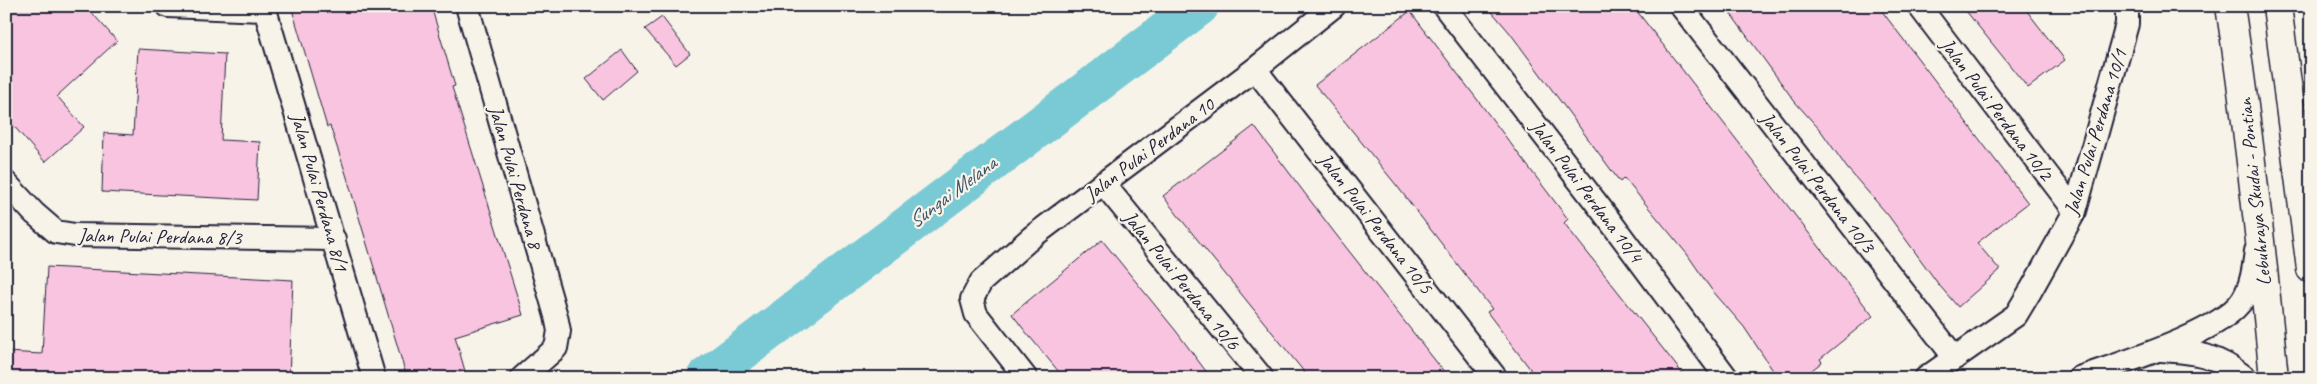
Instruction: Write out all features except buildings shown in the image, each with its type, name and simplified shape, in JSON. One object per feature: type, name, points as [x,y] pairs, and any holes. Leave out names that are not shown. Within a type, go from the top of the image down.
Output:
[{"type":"highway","name":"Lebuhraya Skudai - Pontian","points":[[2230,6],[2260,228],[2274,378]]},
{"type":"highway","points":[[2277,6],[2311,270]]},
{"type":"street","points":[[168,6],[264,8]]},
{"type":"street","name":"Jalan Pulai Perdana 8","points":[[467,6],[559,331],[556,348],[522,378]]},
{"type":"street","name":"Jalan Pulai Perdana 10","points":[[1026,378],[976,314],[972,298],[981,282],[1032,237],[1255,69],[1334,6]]},
{"type":"street","name":"Jalan Pulai Perdana 10/4","points":[[1444,6],[1601,209],[1727,378]]},
{"type":"street","name":"Jalan Pulai Perdana 10/3","points":[[1681,6],[1955,358]]},
{"type":"street","name":"Jalan Pulai Perdana 10/2","points":[[1919,6],[2075,211]]},
{"type":"street","name":"Jalan Pulai Perdana 10/1","points":[[1926,378],[2016,314],[2075,211],[2127,24],[2127,6]]},
{"type":"street","name":"Jalan Pulai Perdana 8/1","points":[[264,8],[334,238],[374,378]]},
{"type":"street","name":"Jalan Pulai Perdana 10/5","points":[[1255,69],[1496,378]]},
{"type":"street","name":"Jalan Pulai Perdana 8/3","points":[[6,183],[34,214],[56,232],[75,235],[334,238]]},
{"type":"street","name":"Jalan Pulai Perdana 10/6","points":[[1103,183],[1262,378]]},
{"type":"street","points":[[2079,378],[2158,350],[2208,328],[2233,310],[2243,300],[2253,269],[2260,228]]},
{"type":"street","points":[[2158,350],[2188,352],[2225,362],[2246,378]]},
{"type":"waterway","name":"Sungai Melana","points":[[706,378],[1199,6]]}]
